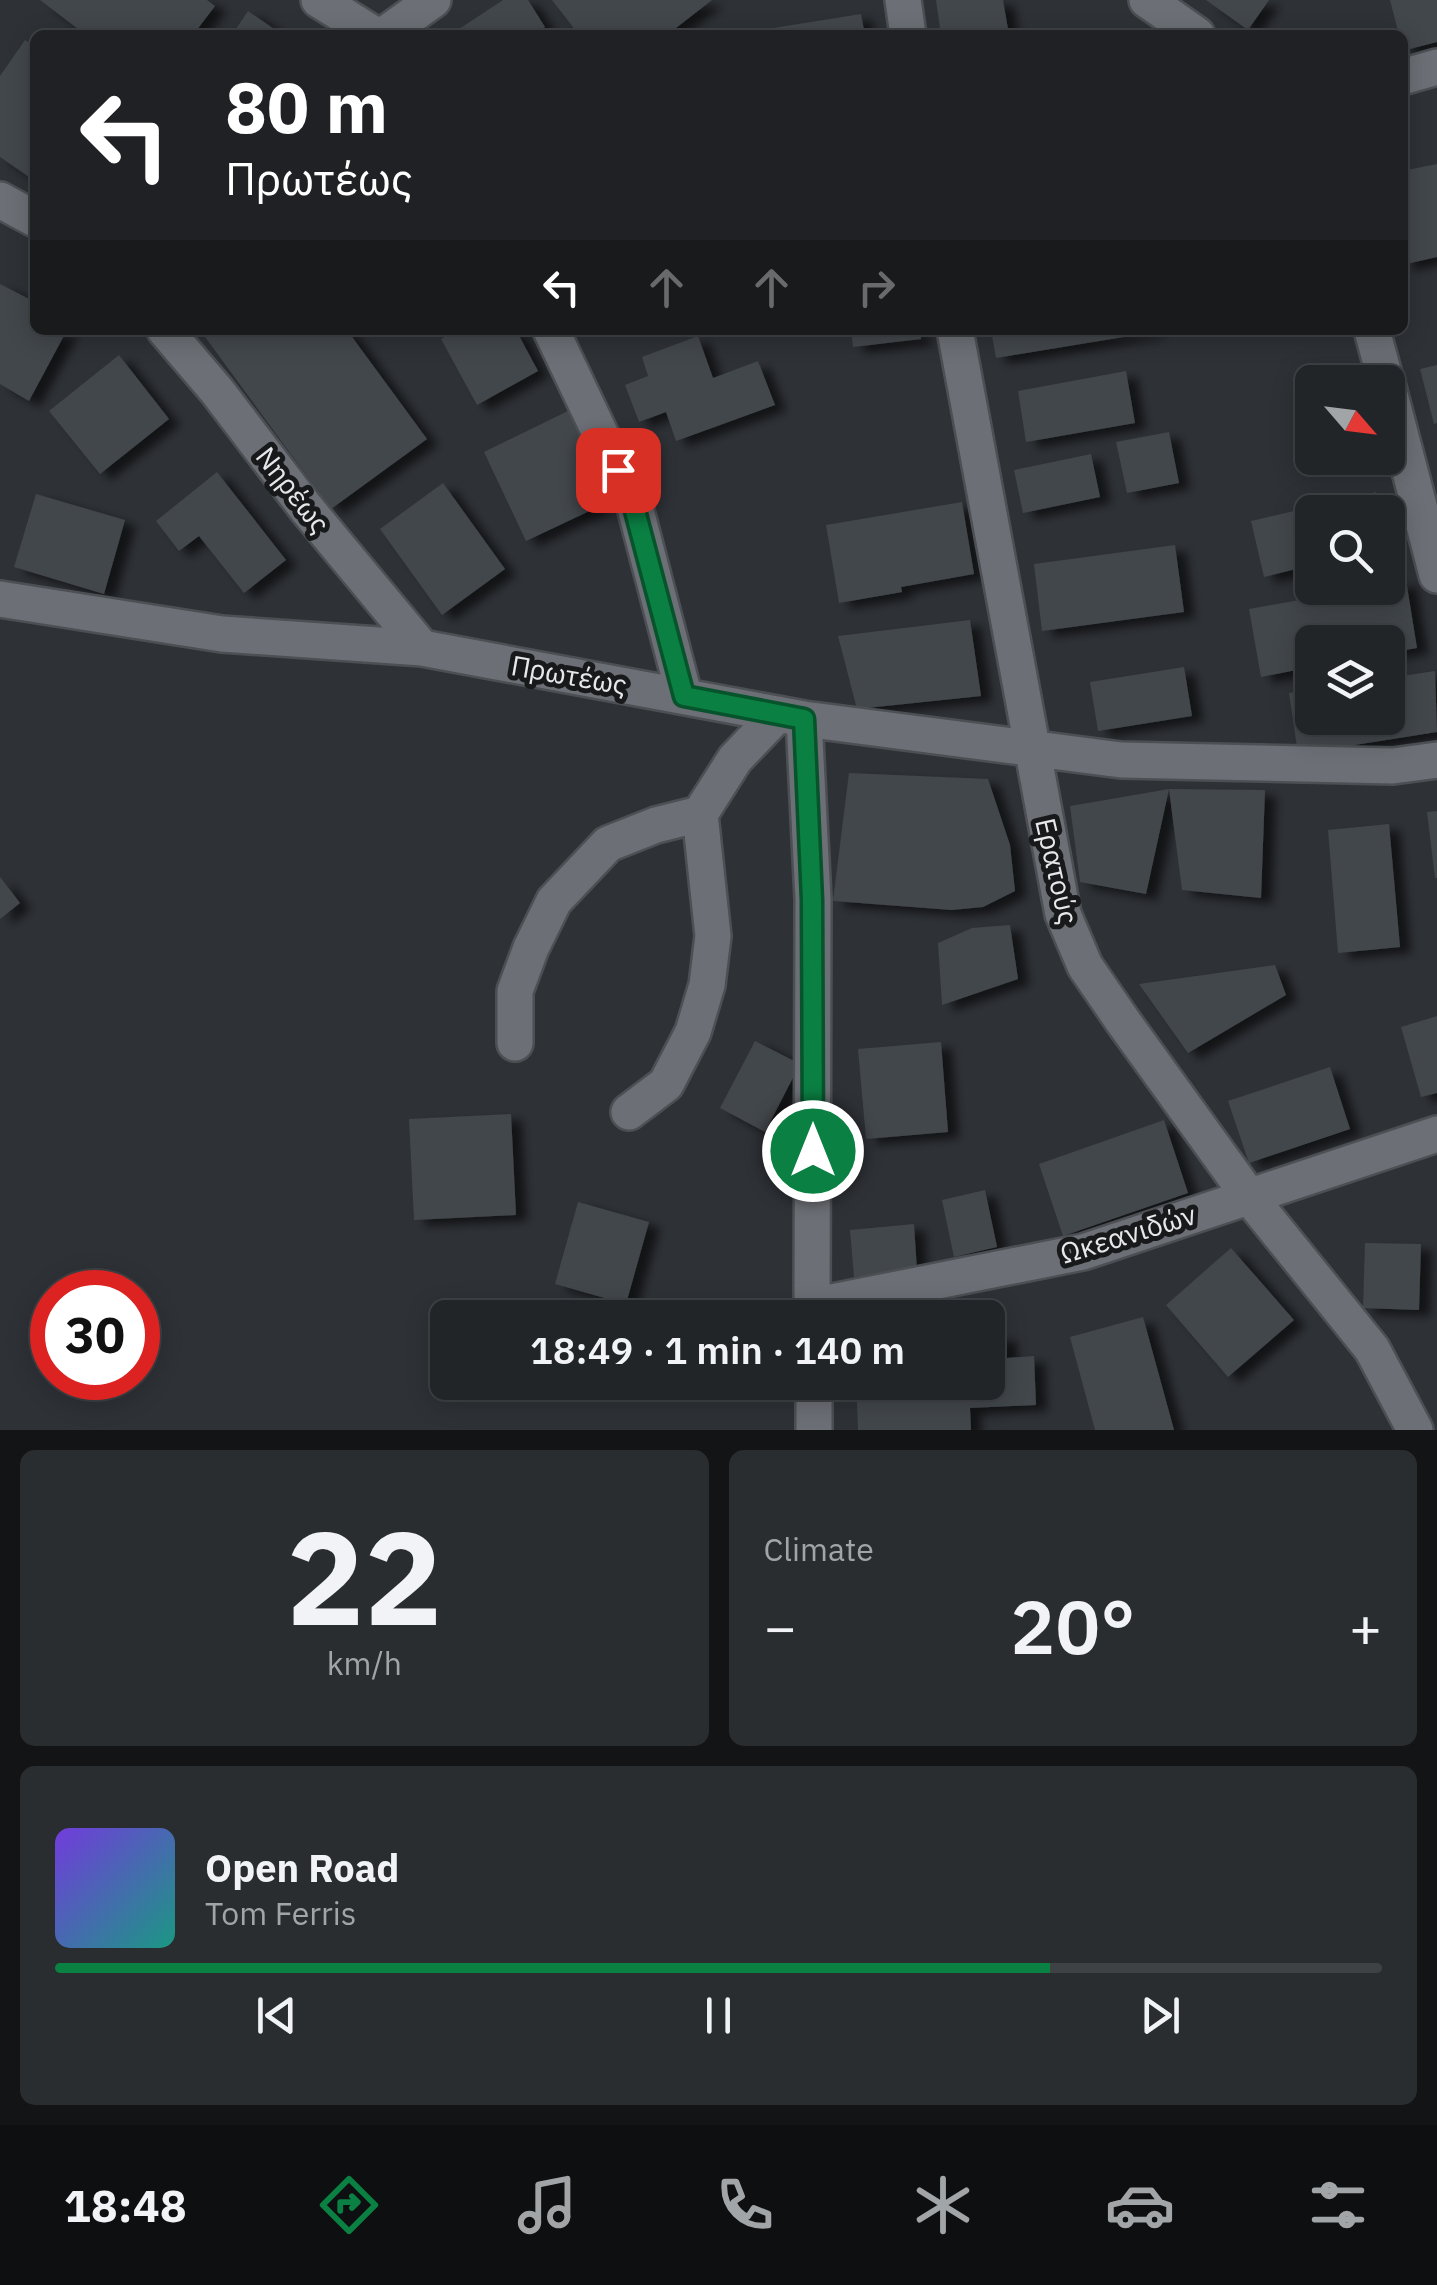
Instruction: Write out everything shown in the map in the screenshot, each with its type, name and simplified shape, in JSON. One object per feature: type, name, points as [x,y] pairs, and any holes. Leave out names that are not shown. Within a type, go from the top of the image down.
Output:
[{"type":"street","points":[[319,0],[367,30]]},
{"type":"street","points":[[391,30],[433,0]]},
{"type":"street","points":[[904,0],[907,30]]},
{"type":"street","points":[[1146,0],[1190,30]]},
{"type":"street","points":[[1408,75],[1437,67]]},
{"type":"street","points":[[0,200],[30,215]]},
{"type":"street","name":"Νηρέως","points":[[169,335],[422,648]]},
{"type":"street","points":[[553,335],[634,507],[684,696]]},
{"type":"street","name":"Ερατούς","points":[[956,335],[1063,914],[1086,966],[1248,1196],[1372,1348],[1414,1430]]},
{"type":"street","points":[[1373,335],[1382,365]]},
{"type":"street","points":[[1405,453],[1437,574]]},
{"type":"street","name":"Πρωτέως","points":[[0,599],[222,634],[422,648],[791,716],[1122,760],[1393,766],[1437,760]]},
{"type":"street","points":[[629,1112],[666,1084],[693,1032],[706,985],[712,936],[700,814],[734,759],[791,716]]},
{"type":"street","points":[[791,716],[812,900],[812,1300]]},
{"type":"street","points":[[515,1043],[515,991],[554,901],[608,844],[656,824],[700,814]]},
{"type":"street","name":"Ωκεανιδών","points":[[866,1300],[1083,1252],[1437,1134]]},
{"type":"street","points":[[814,1400],[814,1430]]},
{"type":"building","points":[[40,0],[207,0],[215,6],[197,30],[79,30]]},
{"type":"building","points":[[503,0],[528,0],[545,27],[540,30],[458,30]]},
{"type":"building","points":[[552,0],[712,0],[673,30],[575,30]]},
{"type":"building","points":[[936,0],[1003,0],[1008,30],[940,30]]},
{"type":"building","points":[[1206,0],[1269,0],[1248,30]]},
{"type":"building","points":[[1390,0],[1437,0],[1437,42],[1408,49],[1408,30],[1398,30]]},
{"type":"building","points":[[248,11],[276,30],[235,30]]},
{"type":"building","points":[[861,14],[864,30],[761,30]]},
{"type":"building","points":[[25,40],[30,43],[30,178],[0,157],[0,76]]},
{"type":"building","points":[[1437,164],[1437,257],[1408,264],[1408,170]]},
{"type":"building","points":[[0,284],[30,299],[30,335],[64,335],[29,401],[0,384]]},
{"type":"building","points":[[204,335],[351,335],[427,439],[331,509]]},
{"type":"building","points":[[449,335],[519,335],[538,371],[477,405],[441,339]]},
{"type":"building","points":[[852,335],[921,335],[921,339],[853,347]]},
{"type":"building","points":[[992,335],[1136,335],[996,358]]},
{"type":"building","points":[[698,336],[713,378],[758,361],[775,405],[676,441],[666,412],[639,422],[625,385],[648,376],[642,357]]},
{"type":"building","points":[[119,355],[169,419],[100,474],[49,411]]},
{"type":"building","points":[[1437,365],[1437,423],[1434,424],[1420,369]]},
{"type":"building","points":[[1126,371],[1135,423],[1026,442],[1018,391]]},
{"type":"building","points":[[572,409],[597,464],[582,472],[598,507],[526,541],[484,452]]},
{"type":"building","points":[[1169,432],[1179,483],[1127,493],[1116,442]]},
{"type":"building","points":[[1091,454],[1100,497],[1023,513],[1014,470]]},
{"type":"building","points":[[217,472],[286,560],[244,593],[199,536],[179,551],[156,521]]},
{"type":"building","points":[[443,483],[505,569],[442,615],[380,529]]},
{"type":"building","points":[[36,494],[125,520],[104,594],[14,567]]},
{"type":"building","points":[[962,502],[974,574],[839,603],[826,525]]},
{"type":"building","points":[[1295,511],[1295,569],[1264,577],[1251,521]]},
{"type":"building","points":[[1175,545],[1184,612],[1042,631],[1034,564]]},
{"type":"building","points":[[1405,580],[1417,648],[1405,650],[1405,625],[1295,625],[1295,670],[1261,677],[1249,609],[1295,601],[1295,605],[1405,605]]},
{"type":"building","points":[[970,620],[981,696],[857,709],[838,636]]},
{"type":"building","points":[[1184,667],[1192,716],[1098,731],[1090,682]]},
{"type":"building","points":[[1435,671],[1437,732],[1298,754],[1295,735],[1405,735],[1405,675]]},
{"type":"building","points":[[1295,692],[1295,734],[1289,693]]},
{"type":"building","points":[[849,773],[988,779],[1010,845],[1015,891],[983,907],[952,910],[833,901]]},
{"type":"building","points":[[1169,789],[1265,790],[1261,898],[1182,890]]},
{"type":"building","points":[[1169,789],[1146,894],[1080,882],[1070,806]]},
{"type":"building","points":[[1437,811],[1437,878],[1435,878],[1427,812]]},
{"type":"building","points":[[1389,824],[1400,947],[1338,953],[1328,830]]},
{"type":"building","points":[[0,877],[20,903],[0,919]]},
{"type":"building","points":[[1010,925],[1018,979],[942,1005],[938,943],[972,928]]},
{"type":"building","points":[[1275,965],[1286,995],[1188,1053],[1139,984]]},
{"type":"building","points":[[1437,1016],[1437,1093],[1421,1097],[1401,1027]]},
{"type":"building","points":[[755,1041],[800,1064],[765,1132],[720,1108]]},
{"type":"building","points":[[941,1042],[948,1132],[866,1139],[858,1049]]},
{"type":"building","points":[[1330,1067],[1350,1129],[1249,1163],[1228,1101]]},
{"type":"building","points":[[511,1114],[516,1215],[414,1220],[409,1119]]},
{"type":"building","points":[[1164,1120],[1188,1193],[1063,1236],[1039,1164]]},
{"type":"building","points":[[985,1190],[997,1247],[954,1257],[942,1200]]},
{"type":"building","points":[[578,1202],[649,1222],[627,1300],[612,1300],[555,1284]]},
{"type":"building","points":[[914,1224],[917,1271],[854,1277],[850,1230]]},
{"type":"building","points":[[1365,1243],[1421,1244],[1419,1310],[1363,1308]]},
{"type":"building","points":[[1231,1248],[1294,1320],[1228,1377],[1166,1305]]},
{"type":"building","points":[[1143,1317],[1174,1430],[1095,1430],[1070,1337]]},
{"type":"building","points":[[1005,1335],[1007,1358],[1034,1356],[1036,1405],[970,1408],[971,1430],[858,1430],[857,1401],[1005,1400]]},
{"type":"route","points":[[618,470],[634,507],[684,696],[804,719],[812,900],[813,1151]]}]
